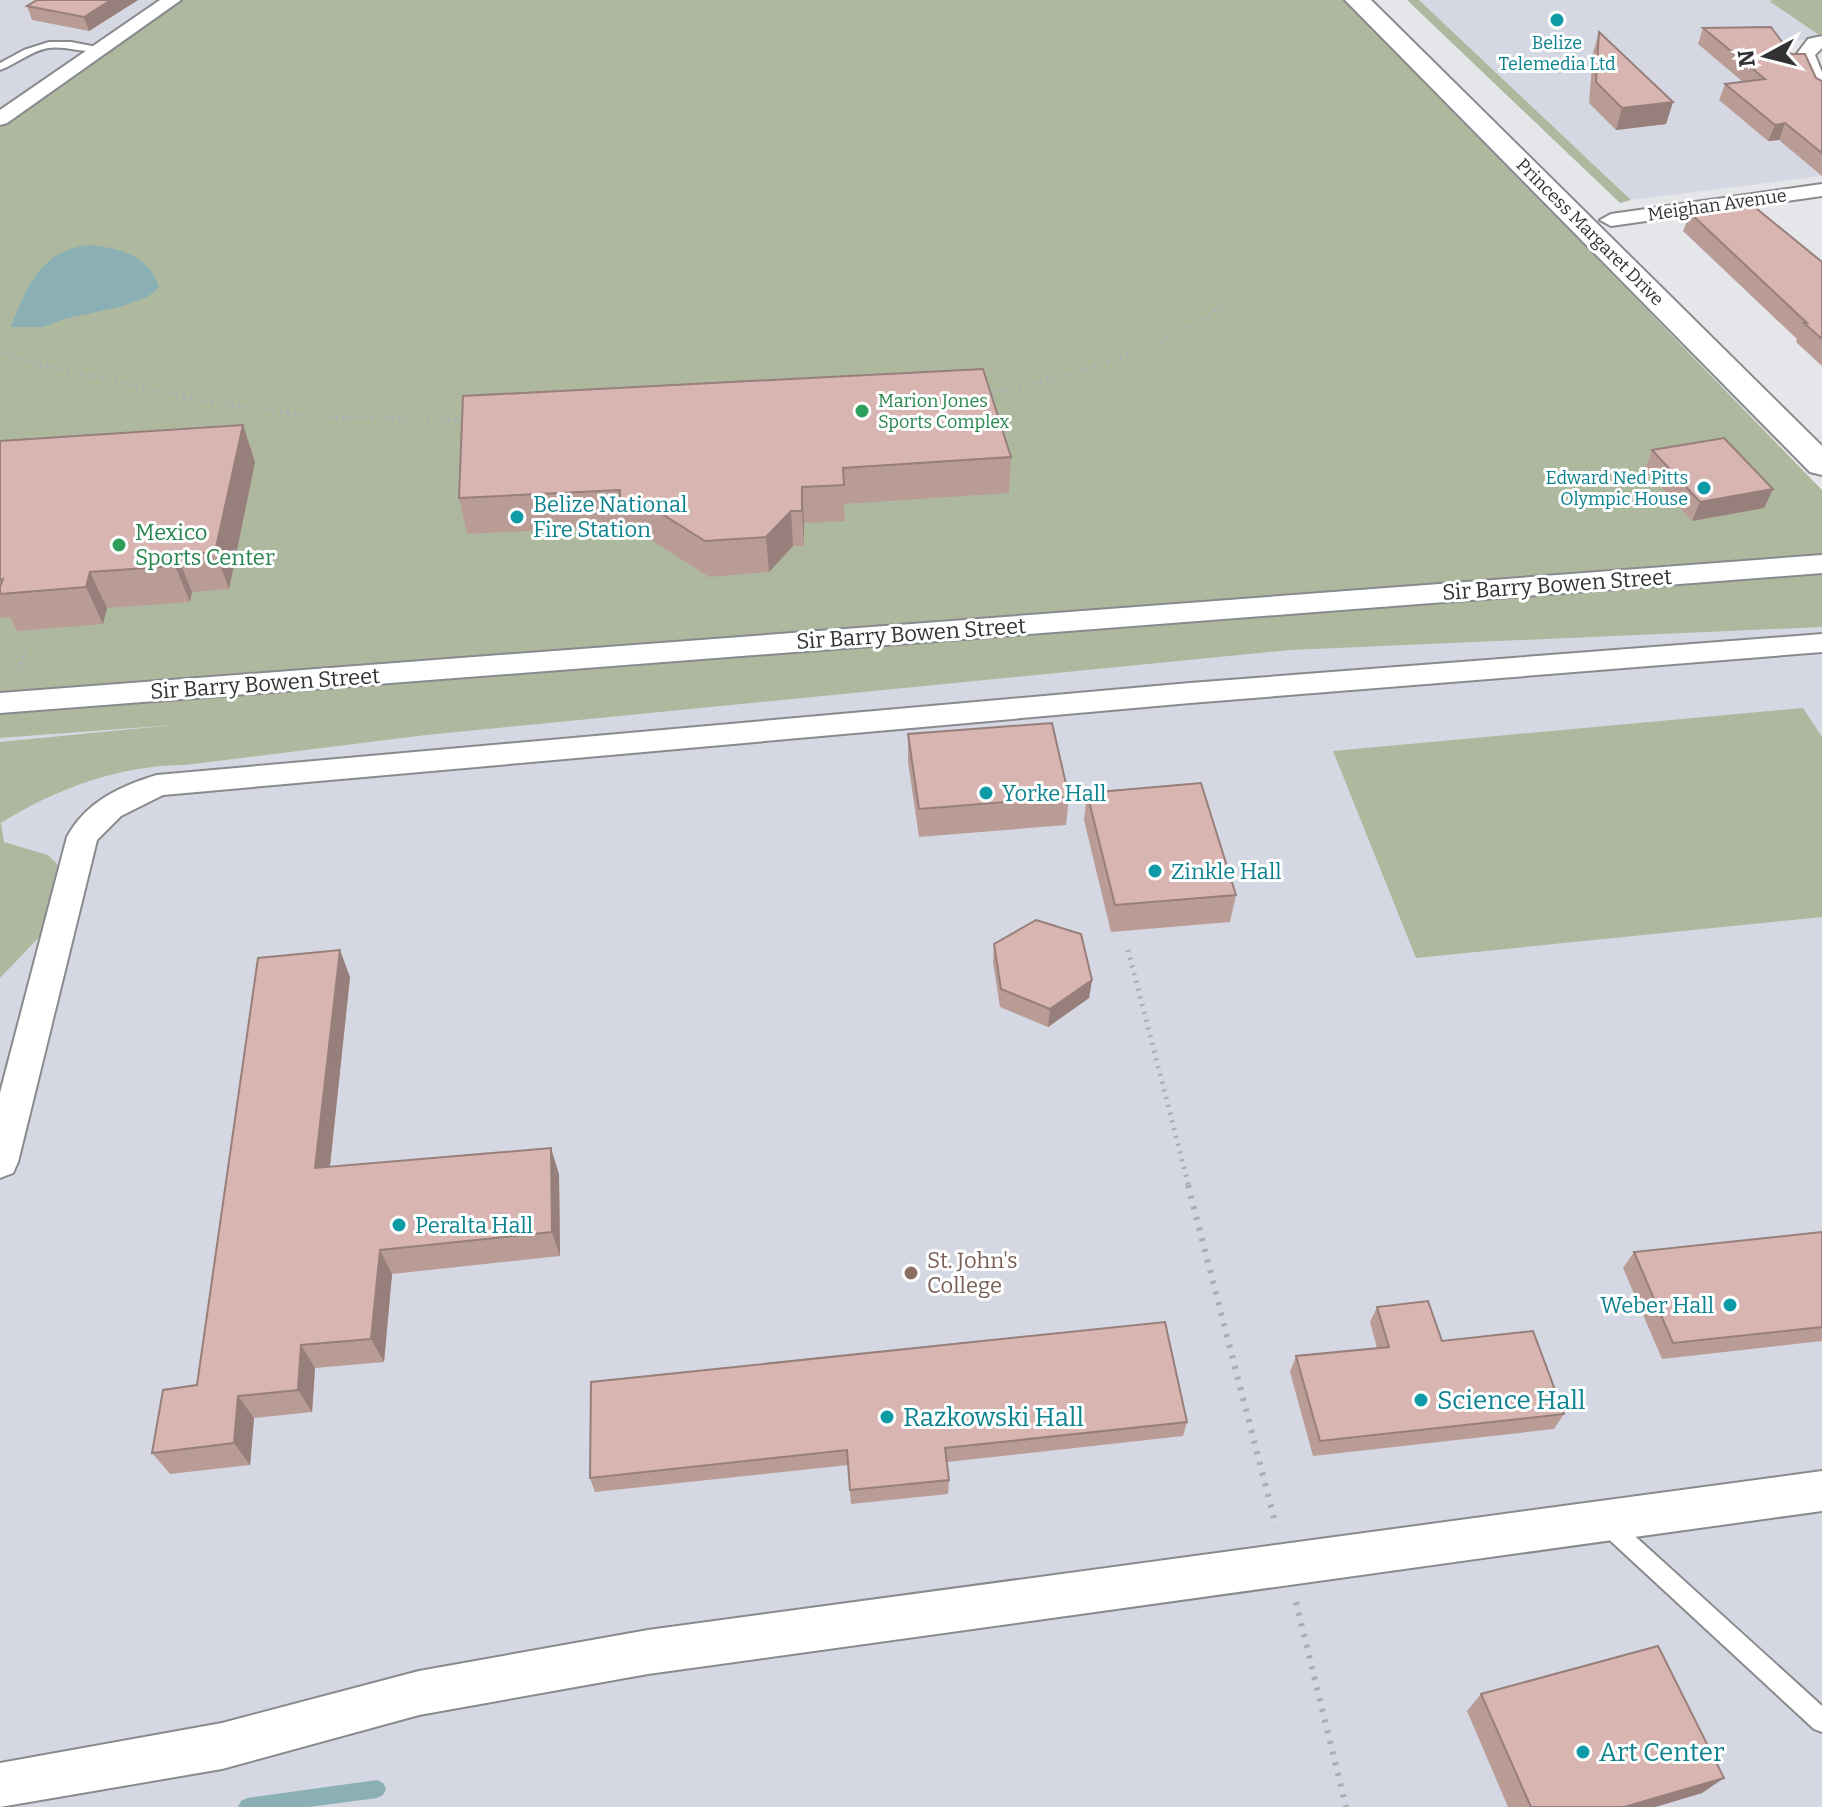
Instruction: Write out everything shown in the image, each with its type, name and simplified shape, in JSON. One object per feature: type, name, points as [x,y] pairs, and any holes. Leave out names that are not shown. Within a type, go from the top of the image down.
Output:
[{"type":"main road","name":"Princess Margaret Drive","points":[[1357,0],[1822,465]]},
{"type":"main road","name":"Princess Margaret Drive","points":[[1386,0],[1822,428]]},
{"type":"street","points":[[1,118],[172,0]]},
{"type":"street","points":[[1822,42],[1815,43],[1805,55],[1822,93]]},
{"type":"street","name":"Meighan Avenue","points":[[1611,220],[1822,190]]},
{"type":"street","name":"Sir Barry Bowen Street","points":[[0,703],[1822,564]]},
{"type":"street","points":[[0,1162],[82,837],[108,808],[149,787],[171,782],[1110,700],[1822,643]]},
{"type":"street","points":[[0,1786],[222,1746],[419,1693],[633,1655],[1822,1491]]},
{"type":"lane","points":[[0,67],[35,47],[49,43],[102,49]]},
{"type":"lane","points":[[1602,1520],[1822,1721]]},
{"type":"path","points":[[983,394],[1059,376],[1109,360],[1167,337],[1215,313],[1292,250],[1322,212],[1358,130],[1360,109],[1347,82],[1338,73],[1248,0]]},
{"type":"path","points":[[0,351],[29,362],[203,401],[319,417],[470,420]]},
{"type":"path","points":[[1128,950],[1346,1807]]},
{"type":"shaded area","points":[[0,0],[158,0],[0,108]]},
{"type":"shaded area","points":[[1419,0],[1771,0],[1822,37],[1778,43],[1822,176],[1631,200]]},
{"type":"shaded area","name":"St. John's College","points":[[1822,593],[1822,1807],[0,1807],[0,738]]},
{"type":"green space","name":"Marion Jones Sports Complex","points":[[158,0],[1346,0],[1822,490],[1822,627],[1291,650],[426,735],[136,769],[66,790],[1,823],[4,842],[48,855],[61,868],[48,928],[0,978],[0,742],[174,725],[0,738],[0,108]]},
{"type":"green space","points":[[1407,0],[1419,0],[1631,200],[1620,203]]},
{"type":"green space","points":[[1774,0],[1822,0],[1822,37],[1769,1]]},
{"type":"green space","points":[[1803,708],[1822,737],[1822,917],[1416,958],[1333,751]]},
{"type":"water","points":[[91,245],[122,251],[141,261],[155,276],[159,287],[149,296],[123,306],[64,319],[43,327],[11,327],[30,284],[48,262],[74,248]]},
{"type":"building","points":[[37,0],[111,0],[84,17],[27,6]]},
{"type":"building","points":[[1771,27],[1791,54],[1805,54],[1816,78],[1822,81],[1822,153],[1785,123],[1775,125],[1725,84],[1765,79],[1703,28]]},
{"type":"building","points":[[1599,32],[1673,102],[1622,108],[1596,82]]},
{"type":"building","points":[[1751,204],[1822,262],[1822,339],[1690,213]]},
{"type":"building","name":"Marion Jones Sports Complex","points":[[983,369],[1011,457],[843,468],[844,485],[802,487],[802,511],[791,511],[766,537],[705,541],[643,502],[620,503],[620,490],[459,498],[463,396]]},
{"type":"building","name":"Mexico Sports Center","points":[[243,425],[215,552],[177,555],[175,566],[90,572],[86,587],[0,594],[3,579],[0,580],[0,441]]},
{"type":"building","points":[[1724,438],[1773,489],[1700,502],[1652,450]]},
{"type":"building","points":[[1052,723],[1069,797],[919,809],[908,734]]},
{"type":"building","name":"Zinkle Hall","points":[[1201,783],[1236,895],[1115,905],[1087,793]]},
{"type":"building","points":[[1036,920],[1081,934],[1092,980],[1050,1009],[1001,989],[994,944]]},
{"type":"building","name":"Peralta Hall","points":[[340,950],[315,1168],[551,1148],[552,1232],[380,1250],[371,1339],[301,1345],[298,1390],[238,1396],[234,1443],[152,1453],[163,1390],[197,1385],[258,958]]},
{"type":"building","name":"Weber Hall","points":[[1822,1232],[1822,1327],[1673,1343],[1634,1252]]},
{"type":"building","name":"Science Hall","points":[[1428,1301],[1442,1341],[1533,1331],[1564,1414],[1320,1441],[1296,1356],[1389,1347],[1377,1307]]},
{"type":"building","name":"Razkowski Hall","points":[[1165,1322],[1187,1422],[945,1448],[949,1480],[850,1490],[847,1450],[590,1478],[591,1382]]},
{"type":"building","name":"Art Center","points":[[1658,1646],[1724,1778],[1624,1807],[1531,1807],[1481,1694]]},
{"type":"waterway","points":[[247,1807],[377,1789]]},
{"type":"place","name":"Belize Telemedia Ltd","points":[[1557,20]]},
{"type":"place","name":"Marion Jones Sports Complex","points":[[862,411]]},
{"type":"place","name":"Edward Ned Pitts Olympic House","points":[[1704,488]]},
{"type":"place","name":"Belize National Fire Station","points":[[517,517]]},
{"type":"place","name":"Mexico Sports Center","points":[[119,545]]},
{"type":"place","name":"Yorke Hall","points":[[986,793]]},
{"type":"place","name":"Zinkle Hall","points":[[1155,871]]},
{"type":"place","name":"Peralta Hall","points":[[399,1225]]},
{"type":"place","name":"St. John's College","points":[[911,1273]]},
{"type":"place","name":"Weber Hall","points":[[1730,1305]]},
{"type":"place","name":"Science Hall","points":[[1421,1400]]},
{"type":"place","name":"Razkowski Hall","points":[[887,1417]]},
{"type":"place","name":"Art Center","points":[[1583,1752]]}]
